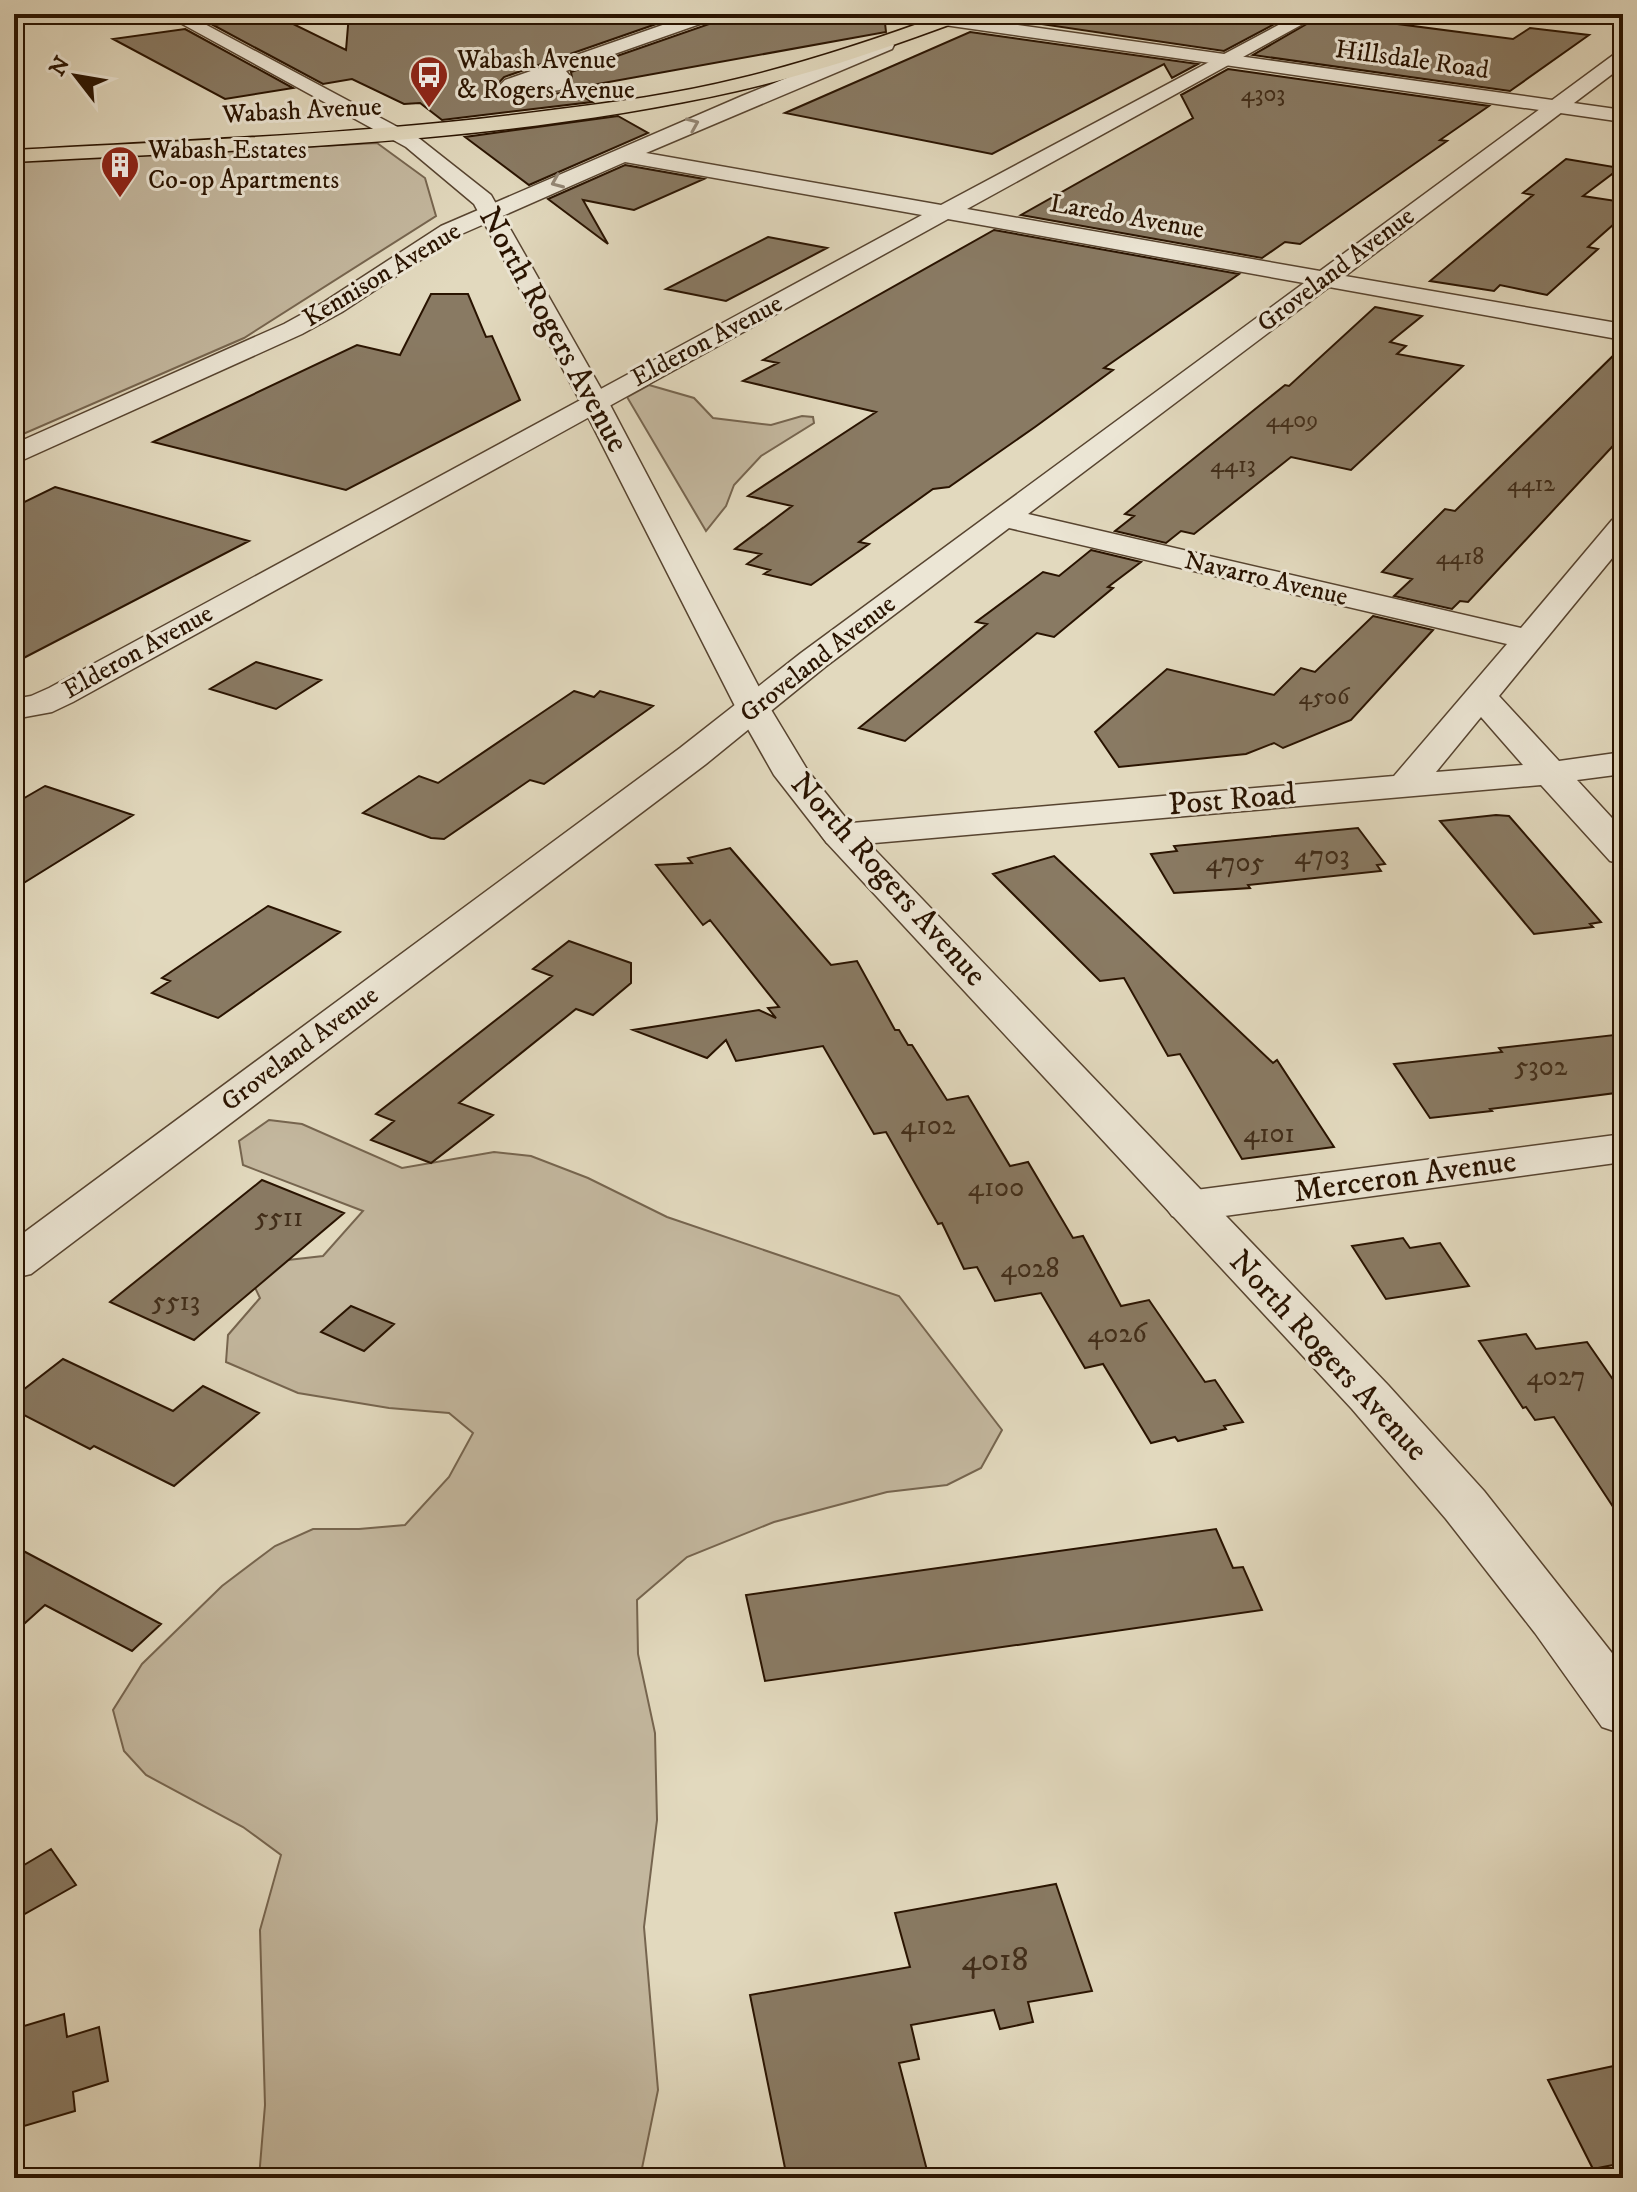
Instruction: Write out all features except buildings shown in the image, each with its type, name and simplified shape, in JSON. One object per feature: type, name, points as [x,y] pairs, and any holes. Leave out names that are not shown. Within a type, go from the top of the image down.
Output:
[{"type":"main road","name":"Wabash Avenue","points":[[14,156],[385,127],[533,104],[677,81],[806,51],[910,15]]},
{"type":"main road","name":"Wabash Avenue","points":[[14,142],[527,119],[665,98],[804,69],[885,45],[954,17]]},
{"type":"street","name":"North Rogers Avenue","points":[[173,14],[385,127],[444,166],[475,191],[492,211],[753,708],[792,775],[840,835],[1370,1397],[1465,1505],[1555,1618],[1623,1711]]},
{"type":"street","points":[[556,70],[711,14]]},
{"type":"street","name":"Elderon Avenue","points":[[15,709],[40,705],[61,695],[594,401],[1312,14]]},
{"type":"street","name":"Hillsdale Road","points":[[910,15],[954,17],[1623,116]]},
{"type":"street","name":"Kennison Avenue","points":[[14,455],[293,329],[333,307],[449,231],[885,45]]},
{"type":"street","name":"Groveland Avenue","points":[[14,1263],[1623,57]]},
{"type":"street","name":"Laredo Avenue","points":[[622,155],[1623,332]]},
{"type":"street","name":"Navarro Avenue","points":[[1004,518],[1527,639]]},
{"type":"street","points":[[1406,785],[1623,526]]},
{"type":"street","points":[[1481,696],[1623,853]]},
{"type":"street","name":"Post Road","points":[[840,835],[1551,773],[1623,763]]},
{"type":"street","name":"Merceron Avenue","points":[[1188,1206],[1623,1148]]},
{"type":"shaded area","points":[[377,143],[425,178],[436,216],[244,338],[14,438],[14,162]]},
{"type":"shaded area","points":[[649,385],[694,398],[713,418],[771,425],[802,416],[813,417],[814,423],[761,456],[734,485],[726,506],[706,531],[627,397]]},
{"type":"shaded area","points":[[269,1120],[302,1124],[402,1168],[494,1152],[531,1156],[588,1178],[667,1217],[899,1296],[1002,1430],[981,1468],[947,1485],[887,1492],[774,1522],[687,1557],[637,1600],[638,1654],[655,1733],[657,1820],[644,1927],[658,2090],[640,2178],[259,2178],[265,2105],[260,1930],[281,1855],[243,1827],[146,1775],[124,1751],[113,1710],[142,1664],[222,1586],[275,1546],[313,1529],[405,1525],[449,1477],[473,1433],[449,1413],[389,1408],[298,1393],[226,1362],[228,1335],[260,1298],[246,1269],[323,1256],[363,1211],[243,1165],[239,1141]]},
{"type":"place","name":"Wabash Avenue & Rogers Avenue","points":[[429,109]]},
{"type":"place","name":"Wabash Estates Co-op Apartments","points":[[120,199]]}]
